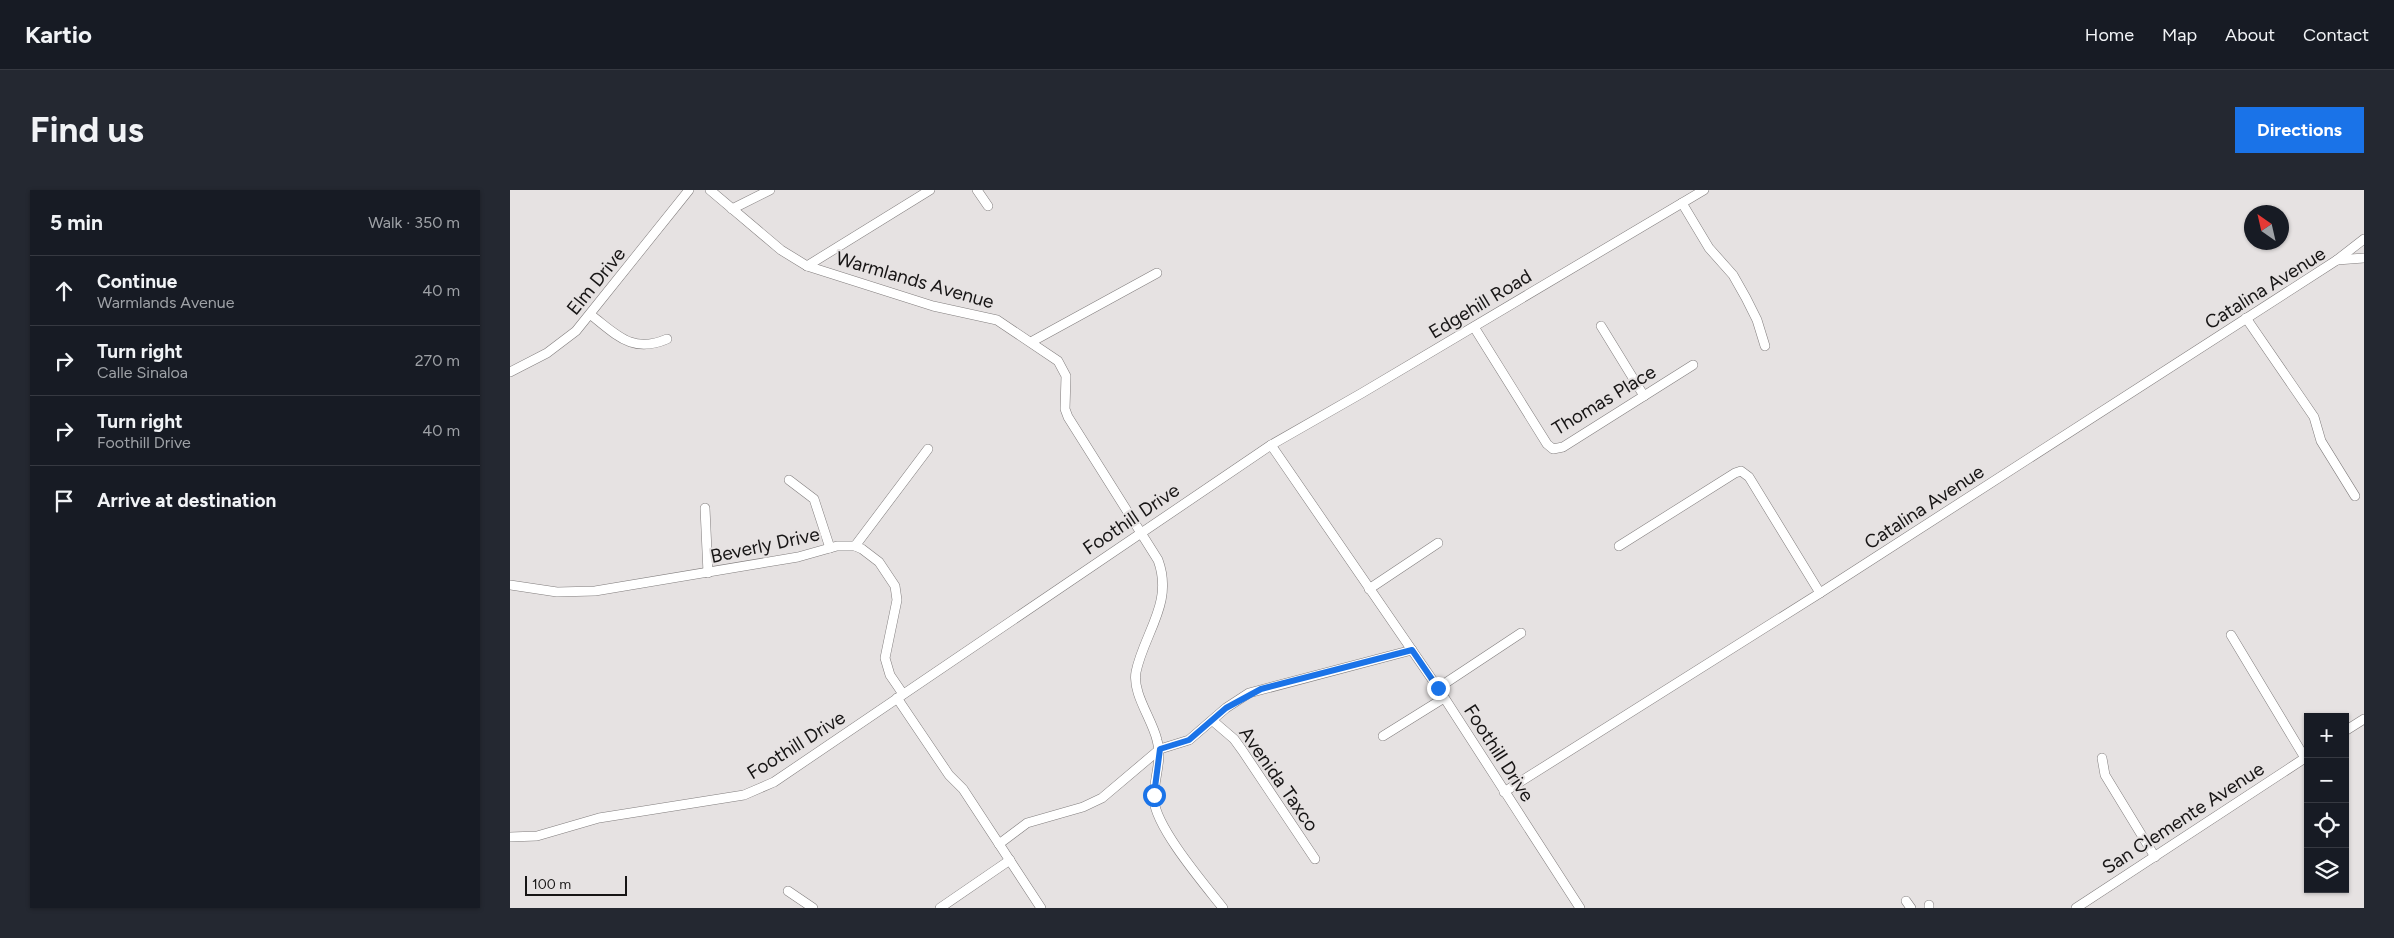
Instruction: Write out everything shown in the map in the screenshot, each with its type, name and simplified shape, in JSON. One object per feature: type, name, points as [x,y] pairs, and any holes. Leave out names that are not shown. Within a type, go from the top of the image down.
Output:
[{"type":"street","name":"Elm Drive","points":[[510,372],[558,347],[591,315],[689,190]]},
{"type":"street","name":"Warmlands Avenue","points":[[710,190],[781,250],[807,266],[933,306],[997,320],[1058,360],[1066,376],[1065,409],[1068,417],[1158,560],[1163,584],[1153,630],[1136,673],[1136,688],[1151,719],[1160,749],[1154,795],[1157,813],[1202,881],[1223,908]]},
{"type":"street","points":[[732,209],[770,190]]},
{"type":"street","points":[[807,266],[930,190]]},
{"type":"street","points":[[977,190],[988,206]]},
{"type":"street","name":"Edgehill Road","points":[[1271,445],[1704,190]]},
{"type":"street","points":[[1682,203],[1709,248],[1732,275],[1746,298],[1757,320],[1765,346]]},
{"type":"street","points":[[2336,260],[2364,239]]},
{"type":"street","name":"Catalina Avenue","points":[[1504,792],[1820,593],[2336,260],[2364,258]]},
{"type":"street","points":[[1031,342],[1157,273]]},
{"type":"street","points":[[591,315],[627,342],[635,345],[650,346],[667,339]]},
{"type":"street","points":[[2246,318],[2314,417],[2321,441],[2355,496]]},
{"type":"street","points":[[1601,326],[1644,396]]},
{"type":"street","name":"Thomas Place","points":[[1474,327],[1546,444],[1553,449],[1563,447],[1693,365]]},
{"type":"street","name":"Foothill Drive","points":[[510,837],[537,836],[599,818],[744,795],[774,782],[1140,532],[1271,445],[1438,688],[1580,908]]},
{"type":"street","points":[[928,449],[855,546],[879,562],[895,586],[897,600],[885,658],[890,675],[900,696],[949,775],[964,789],[1041,908]]},
{"type":"street","points":[[1619,546],[1735,473],[1741,472],[1749,477],[1820,593]]},
{"type":"street","points":[[789,480],[814,499],[830,548]]},
{"type":"street","points":[[705,508],[708,573]]},
{"type":"street","points":[[1369,589],[1438,543]]},
{"type":"street","name":"Beverly Drive","points":[[510,585],[557,592],[595,591],[798,557],[830,548],[855,546]]},
{"type":"street","points":[[1438,688],[1521,633]]},
{"type":"street","points":[[2230,635],[2304,754]]},
{"type":"street","points":[[999,844],[1027,823],[1083,807],[1102,798],[1160,749],[1189,740],[1226,708],[1261,689],[1412,650]]},
{"type":"street","points":[[1383,736],[1444,698]]},
{"type":"street","points":[[2349,728],[2364,719]]},
{"type":"street","name":"Avenida Taxco","points":[[1213,721],[1242,750],[1314,859]]},
{"type":"street","points":[[2102,758],[2105,775],[2155,857]]},
{"type":"street","name":"San Clemente Avenue","points":[[2076,908],[2304,758]]},
{"type":"street","points":[[940,908],[1010,860]]},
{"type":"street","points":[[788,891],[813,908]]},
{"type":"route","points":[[1154,795],[1160,749],[1189,740],[1201,732],[1226,708],[1261,689],[1412,650],[1438,688]]}]
